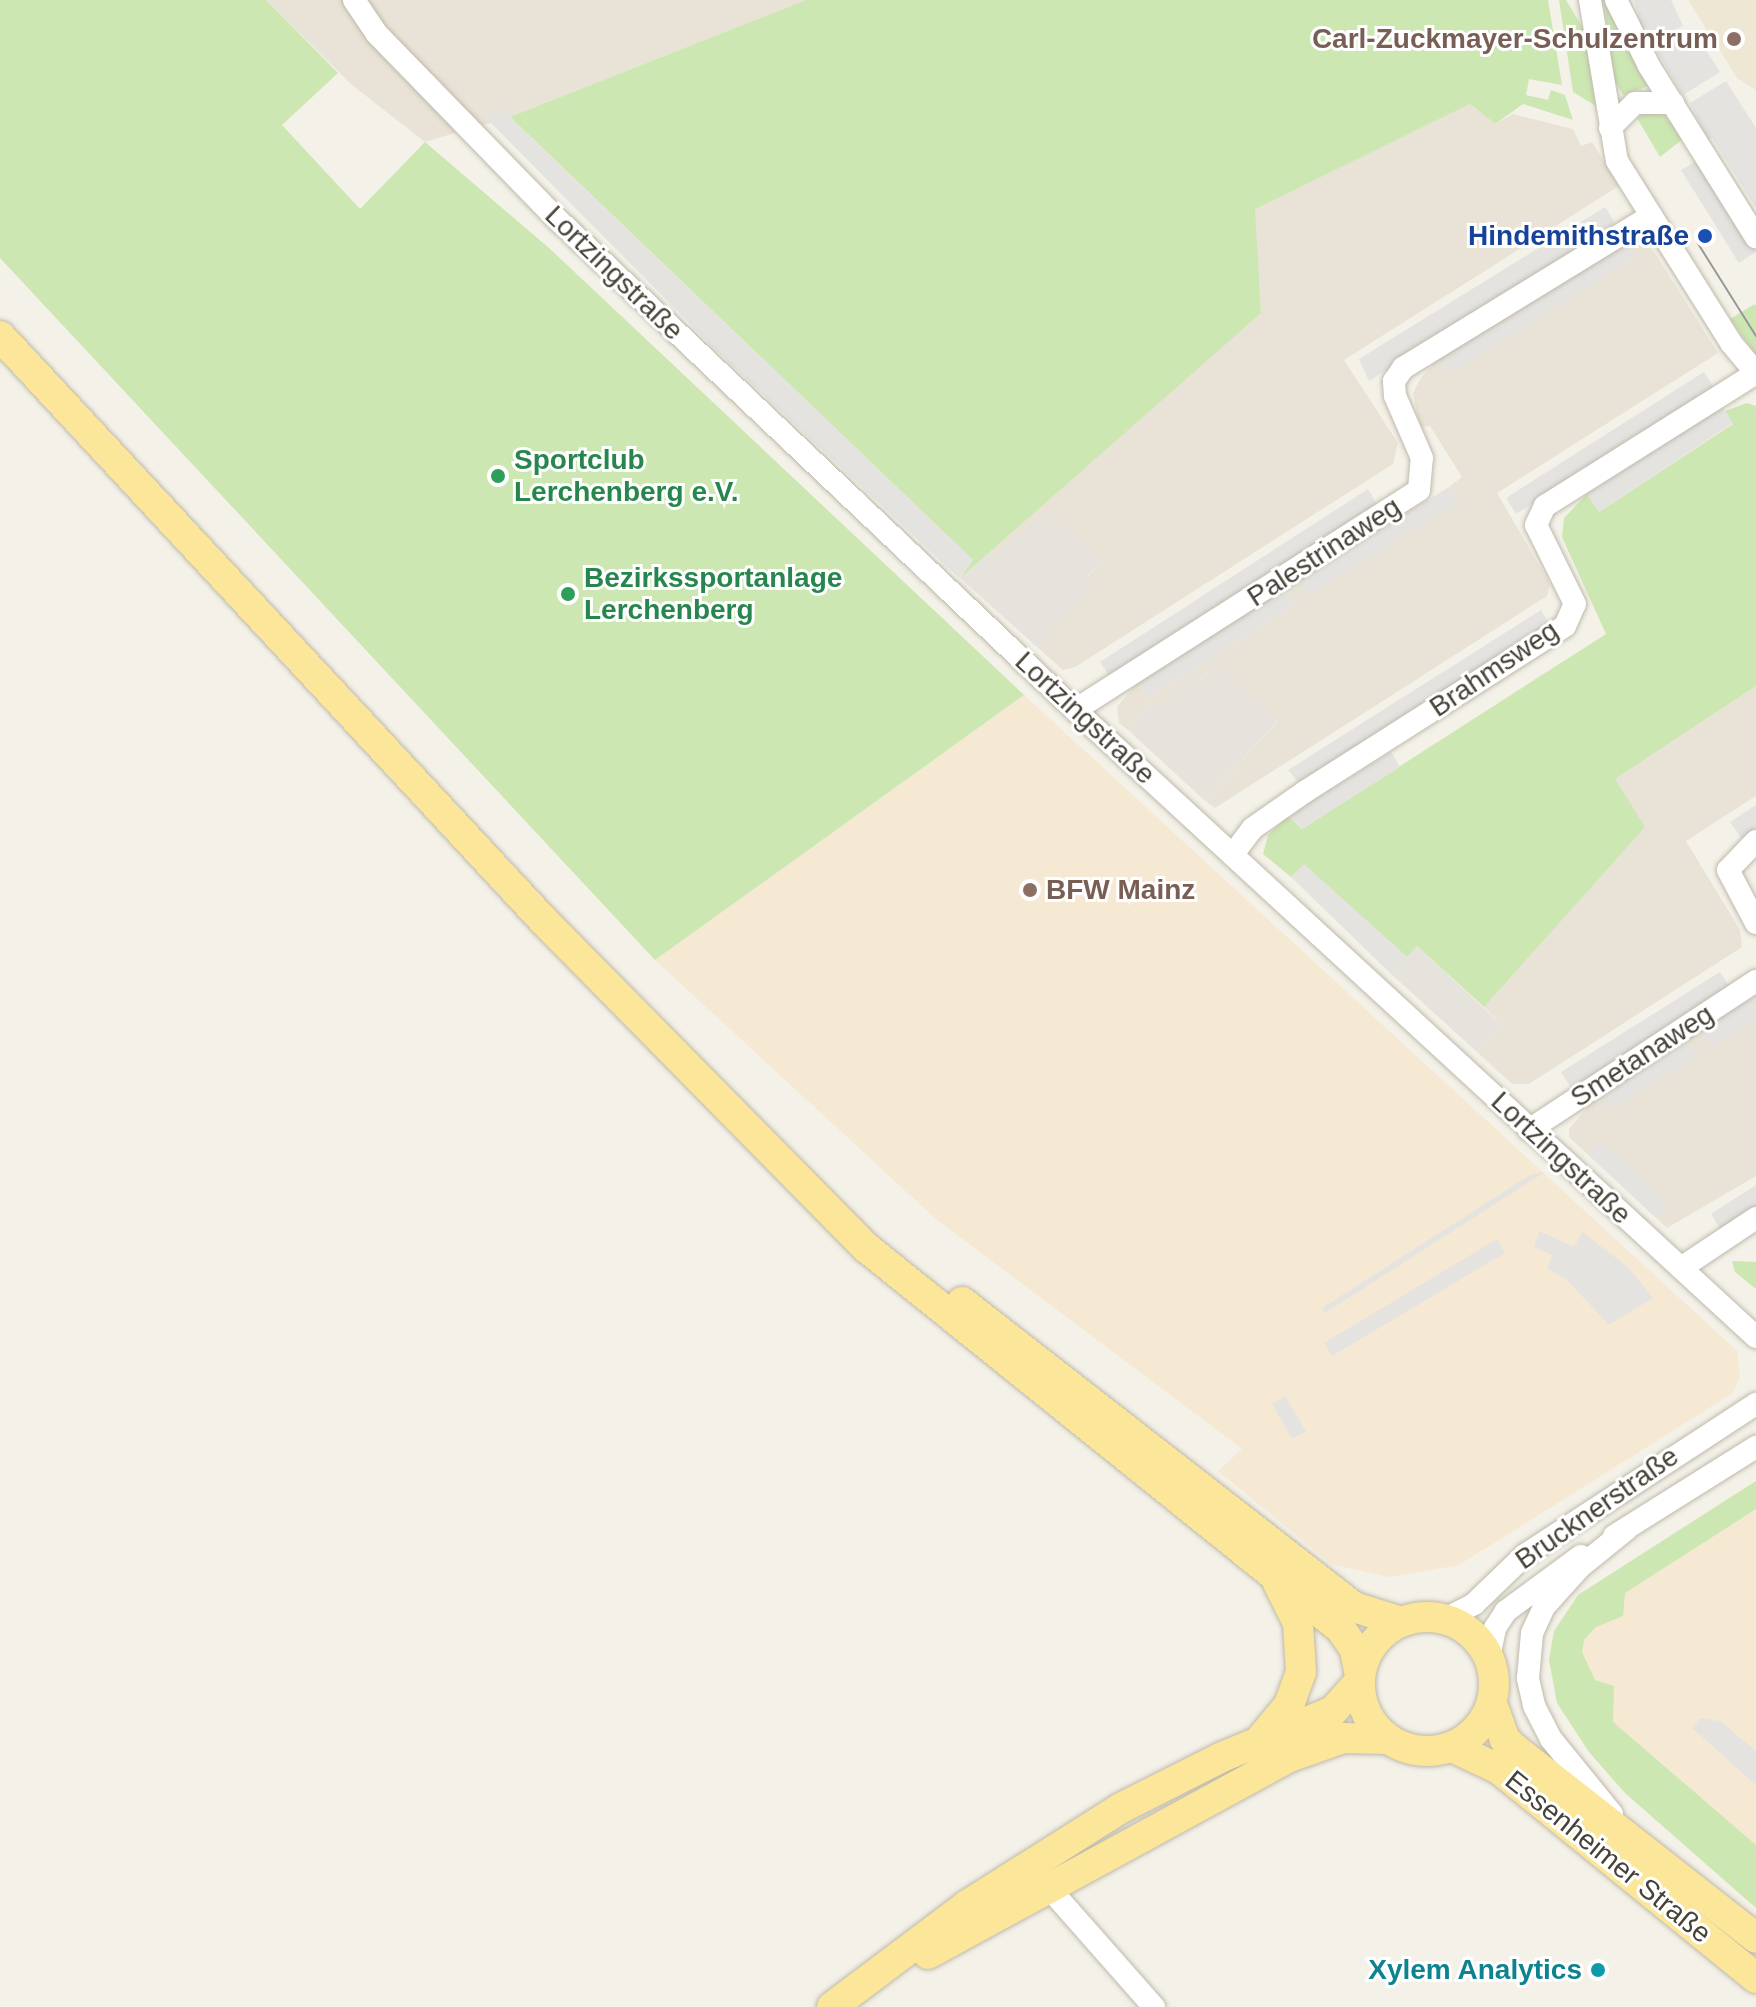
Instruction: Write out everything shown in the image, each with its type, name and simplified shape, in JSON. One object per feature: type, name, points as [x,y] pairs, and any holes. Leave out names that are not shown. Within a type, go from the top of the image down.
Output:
[{"type":"main road","points":[[0,336],[543,920],[868,1249],[958,1324],[1271,1571],[1349,1638],[1366,1713],[1387,1739]]},
{"type":"main road","points":[[778,1159],[1146,1440],[1354,1607],[1401,1622],[1445,1619],[1471,1633],[1489,1657],[1494,1680],[1492,1704],[1477,1730],[1452,1747],[1418,1751],[1387,1739],[1343,1738],[1290,1757],[834,2007]]},
{"type":"main road","points":[[1258,1742],[1289,1705],[1302,1658],[1298,1623],[1271,1571]]},
{"type":"main road","points":[[834,2007],[966,1906],[1121,1808],[1258,1742],[1333,1711],[1360,1678],[1378,1638],[1401,1622]]},
{"type":"main road","name":"Essenheimer Straße","points":[[1492,1704],[1499,1727],[1515,1749],[1586,1809],[1628,1833],[1756,1938]]},
{"type":"main road","name":"Essenheimer Straße","points":[[1452,1747],[1499,1769],[1756,1978]]},
{"type":"street","name":"Lortzingstraße","points":[[354,0],[376,33],[555,217],[1075,710],[1234,853],[1529,1130],[1756,1337]]},
{"type":"street","points":[[1590,0],[1617,161],[1731,343],[1756,373]]},
{"type":"street","points":[[1616,0],[1673,103],[1756,237]]},
{"type":"street","points":[[1610,128],[1635,103],[1673,103]]},
{"type":"street","name":"Palestrinaweg","points":[[1075,710],[1419,490],[1422,458],[1395,396],[1394,381],[1403,368],[1651,216]]},
{"type":"street","name":"Brahmsweg","points":[[1234,853],[1253,828],[1306,791],[1565,626],[1575,604],[1536,525],[1545,506],[1756,373]]},
{"type":"street","points":[[1756,841],[1728,870],[1756,923]]},
{"type":"street","name":"Smetanaweg","points":[[1529,1130],[1756,981]]},
{"type":"street","points":[[1681,1268],[1756,1218]]},
{"type":"street","name":"Brucknerstraße","points":[[1445,1619],[1474,1604],[1525,1555],[1756,1404]]},
{"type":"street","name":"Brucknerstraße","points":[[1489,1657],[1506,1611],[1555,1570],[1627,1529],[1756,1447]]},
{"type":"street","points":[[1627,1529],[1580,1567],[1544,1607],[1532,1633],[1528,1678],[1534,1705],[1551,1739],[1628,1833]]},
{"type":"street","points":[[1049,1888],[1154,2007]]},
{"type":"shaded area","points":[[266,0],[806,0],[510,117],[425,142],[352,85]]},
{"type":"shaded area","points":[[1634,0],[1671,0],[1683,26],[1652,40],[1646,27],[1642,29]]},
{"type":"shaded area","name":"Carl-Zuckmayer-Schulzentrum","points":[[1688,0],[1756,0],[1756,90],[1737,78]]},
{"type":"shaded area","points":[[1693,30],[1720,72],[1683,95],[1657,52]]},
{"type":"shaded area","points":[[1726,81],[1756,128],[1756,208],[1712,138],[1708,140],[1690,103]]},
{"type":"shaded area","points":[[1470,104],[1495,124],[1513,114],[1573,129],[1581,146],[1592,142],[1619,186],[1344,360],[1398,443],[1393,464],[1075,667],[1063,670],[1037,647],[1090,589],[1088,576],[1102,560],[1034,526],[995,557],[987,549],[1261,313],[1254,209]]},
{"type":"shaded area","points":[[498,106],[973,560],[959,578],[717,351],[485,117]]},
{"type":"shaded area","points":[[1698,160],[1756,252],[1739,263],[1681,170]]},
{"type":"shaded area","points":[[1605,207],[1615,223],[1369,381],[1359,359]]},
{"type":"shaded area","points":[[1625,241],[1635,257],[1450,374],[1440,357]]},
{"type":"shaded area","points":[[1643,244],[1653,250],[1718,353],[1497,493],[1550,584],[1547,596],[1215,808],[1205,801],[1278,721],[1217,664],[1200,680],[1193,673],[1159,709],[1151,703],[1127,729],[1119,723],[1117,707],[1138,682],[1148,698],[1295,605],[1285,589],[1297,581],[1307,595],[1458,502],[1449,487],[1462,477],[1430,426],[1422,427],[1418,418],[1413,393],[1421,378],[1440,357],[1450,373],[1635,257],[1629,247]]},
{"type":"shaded area","points":[[1704,372],[1714,388],[1516,514],[1506,498]]},
{"type":"shaded area","points":[[1722,407],[1733,423],[1599,512],[1587,494]]},
{"type":"shaded area","points":[[1449,487],[1458,502],[1307,596],[1297,581]]},
{"type":"shaded area","points":[[1368,489],[1377,505],[1110,677],[1100,662]]},
{"type":"shaded area","points":[[1048,510],[1102,560],[1088,575],[1091,589],[1037,647],[960,578],[987,549],[995,557]]},
{"type":"shaded area","points":[[1285,589],[1295,605],[1148,698],[1138,682]]},
{"type":"shaded area","points":[[1541,610],[1550,626],[1300,784],[1288,770]]},
{"type":"shaded area","points":[[1216,663],[1278,720],[1205,801],[1127,729],[1152,702],[1159,708],[1192,672],[1201,680]]},
{"type":"shaded area","points":[[1756,686],[1756,796],[1686,841],[1740,930],[1742,947],[1529,1084],[1512,1084],[1477,1052],[1502,1025],[1484,1007],[1644,827],[1615,779]]},
{"type":"shaded area","points":[[1024,695],[1737,1351],[1740,1377],[1733,1393],[1459,1565],[1389,1577],[1331,1564],[1218,1471],[1242,1449],[937,1220],[655,960]]},
{"type":"shaded area","points":[[1391,752],[1400,767],[1302,829],[1288,816]]},
{"type":"shaded area","points":[[1756,805],[1756,829],[1741,838],[1730,822]]},
{"type":"shaded area","points":[[1304,864],[1407,957],[1391,974],[1291,877]]},
{"type":"shaded area","points":[[1417,946],[1502,1025],[1477,1052],[1391,974]]},
{"type":"shaded area","points":[[1720,972],[1730,988],[1571,1088],[1561,1072]]},
{"type":"shaded area","points":[[1756,996],[1756,1176],[1667,1228],[1569,1137],[1569,1129],[1600,1093]]},
{"type":"shaded area","points":[[1756,996],[1756,1020],[1711,1047],[1701,1030]]},
{"type":"shaded area","points":[[1687,1039],[1697,1056],[1610,1110],[1600,1093]]},
{"type":"shaded area","points":[[1600,1141],[1668,1204],[1656,1218],[1588,1154]]},
{"type":"shaded area","points":[[1545,1172],[1325,1313],[1322,1308],[1530,1175]]},
{"type":"shaded area","points":[[1756,1185],[1756,1207],[1721,1230],[1711,1214]]},
{"type":"shaded area","points":[[1539,1231],[1574,1247],[1582,1232],[1628,1267],[1653,1298],[1609,1325],[1566,1279],[1547,1269],[1552,1255],[1534,1247]]},
{"type":"shaded area","points":[[1497,1239],[1505,1253],[1332,1356],[1324,1343]]},
{"type":"shaded area","points":[[1285,1396],[1306,1431],[1292,1439],[1272,1404]]},
{"type":"shaded area","points":[[1756,1481],[1756,1888],[1563,1713],[1549,1660],[1554,1631],[1578,1595]]},
{"type":"shaded area","points":[[1700,1718],[1720,1721],[1756,1751],[1756,1785],[1692,1728]]},
{"type":"green space","name":"Sportclub Lerchenberg e.V.","points":[[0,0],[266,0],[338,73],[282,125],[360,209],[425,142],[549,248],[1024,695],[655,960],[0,258]]},
{"type":"green space","points":[[806,0],[1548,0],[1562,85],[1529,79],[1526,95],[1548,100],[1551,90],[1565,95],[1573,120],[1523,104],[1495,124],[1470,104],[1255,209],[1261,313],[960,578],[973,560],[510,117]]},
{"type":"green space","points":[[1559,0],[1566,0],[1584,30],[1596,106],[1573,92]]},
{"type":"green space","points":[[1604,0],[1649,86],[1623,95],[1614,80]]},
{"type":"green space","points":[[1646,113],[1664,115],[1684,138],[1660,157],[1637,118]]},
{"type":"green space","points":[[1756,306],[1756,355],[1730,319]]},
{"type":"green space","points":[[1747,403],[1756,406],[1756,686],[1615,779],[1645,827],[1484,1007],[1417,946],[1407,957],[1304,865],[1291,877],[1263,854],[1268,835],[1288,816],[1302,829],[1606,634],[1562,537],[1564,518],[1587,494],[1599,512],[1733,424],[1725,411]]},
{"type":"green space","points":[[1732,1261],[1756,1262],[1756,1289],[1735,1272]]},
{"type":"green space","points":[[1756,1481],[1756,1509],[1625,1593],[1623,1616],[1596,1627],[1584,1640],[1582,1652],[1595,1680],[1614,1686],[1613,1722],[1756,1845],[1756,1908],[1625,1793],[1589,1752],[1557,1703],[1549,1660],[1554,1631],[1578,1595]]},
{"type":"tram line","points":[[1697,242],[1756,336]]},
{"type":"place","name":"Carl-Zuckmayer-Schulzentrum","points":[[1734,39]]},
{"type":"place","name":"Hindemithstraße","points":[[1705,236]]},
{"type":"place","name":"Sportclub Lerchenberg e.V.","points":[[498,476]]},
{"type":"place","name":"Bezirkssportanlage Lerchenberg","points":[[568,594]]},
{"type":"place","name":"BFW Mainz","points":[[1030,890]]},
{"type":"place","name":"Xylem Analytics","points":[[1598,1970]]}]
